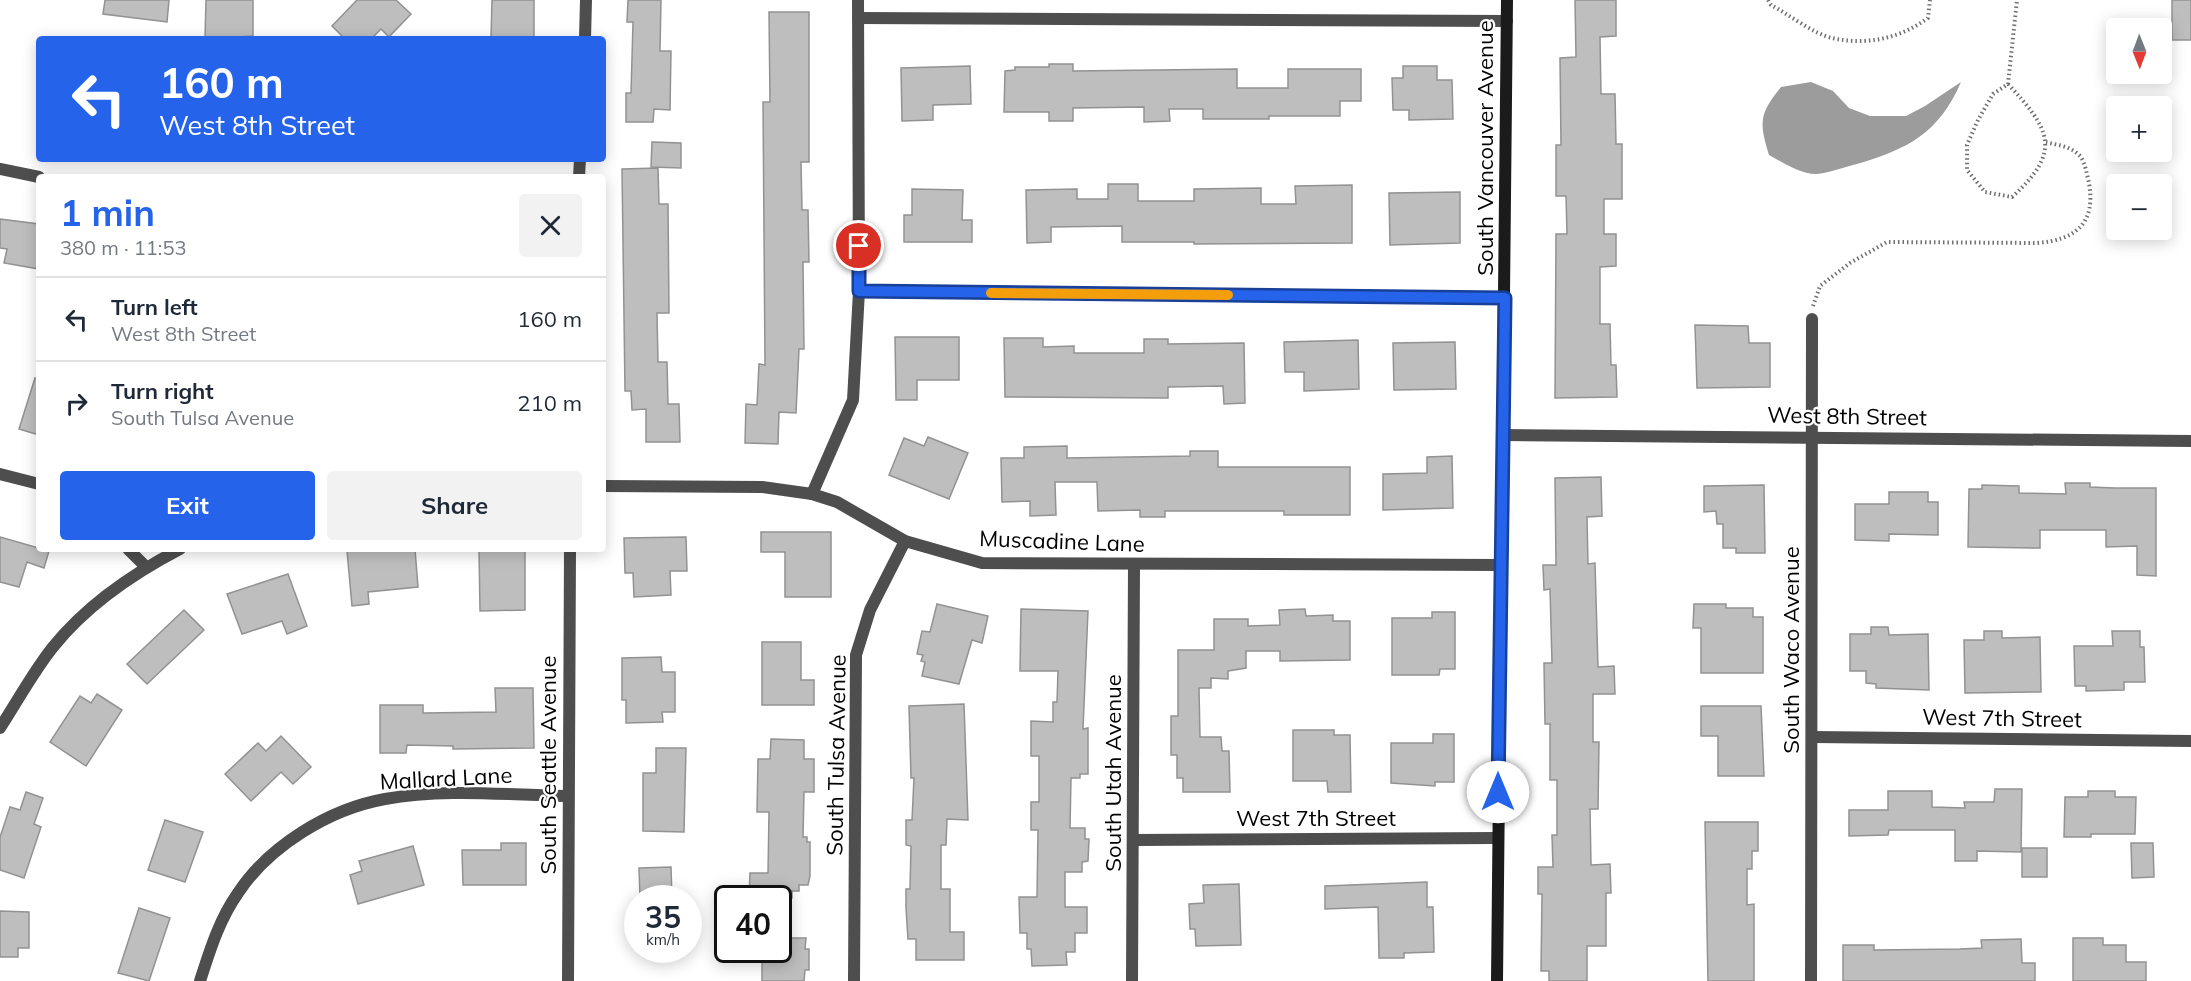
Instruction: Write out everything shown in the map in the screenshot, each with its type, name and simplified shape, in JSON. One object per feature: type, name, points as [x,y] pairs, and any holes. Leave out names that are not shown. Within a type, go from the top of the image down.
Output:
[{"type":"street","points":[[585,36],[586,0]]},
{"type":"street","points":[[812,494],[853,400],[859,291],[858,0]]},
{"type":"street","name":"South Vancouver Avenue","points":[[1497,981],[1499,565],[1505,298],[1507,0]]},
{"type":"street","points":[[858,18],[1507,21]]},
{"type":"street","points":[[0,169],[36,176]]},
{"type":"street","points":[[859,291],[1505,298]]},
{"type":"street","name":"South Waco Avenue","points":[[1811,981],[1812,319]]},
{"type":"street","name":"West 8th Street","points":[[1502,435],[2191,441]]},
{"type":"street","points":[[0,474],[36,483]]},
{"type":"street","name":"Muscadine Lane","points":[[606,486],[762,487],[812,494],[846,507],[905,541],[982,563],[1134,566],[1499,565]]},
{"type":"street","name":"South Tulsa Avenue","points":[[854,981],[856,655],[870,610],[905,541]]},
{"type":"street","points":[[131,552],[146,567]]},
{"type":"street","points":[[0,728],[53,646],[97,604],[146,567],[174,552]]},
{"type":"street","name":"South Seattle Avenue","points":[[568,981],[570,552]]},
{"type":"street","name":"South Utah Avenue","points":[[1132,981],[1134,566]]},
{"type":"street","name":"West 7th Street","points":[[1812,737],[2191,741]]},
{"type":"street","name":"Mallard Lane","points":[[200,981],[214,936],[237,894],[254,870],[315,825],[352,808],[405,796],[568,796]]},
{"type":"street","name":"West 7th Street","points":[[1134,840],[1497,838]]},
{"type":"path","points":[[1768,0],[1771,5],[1831,38],[1866,41],[1910,31],[1928,18],[1930,0]]},
{"type":"path","points":[[2008,84],[1993,94],[1978,120],[1967,145],[1967,170],[1985,192],[2012,196],[2029,182],[2044,157],[2045,142],[2045,130],[2028,105],[2008,84],[2017,0]]},
{"type":"path","points":[[1812,319],[1814,301],[1820,286],[1850,263],[1887,242],[2057,242],[2076,232],[2088,217],[2090,207],[2081,156],[2067,147],[2045,142]]},
{"type":"shaded area","points":[[1811,82],[1833,91],[1849,108],[1870,116],[1906,116],[1961,82],[1943,114],[1920,137],[1892,152],[1816,174],[1798,170],[1769,155],[1763,126],[1768,104],[1781,87]]},
{"type":"building","points":[[105,0],[169,0],[167,22],[103,14]]},
{"type":"building","points":[[206,0],[253,0],[253,36],[205,36]]},
{"type":"building","points":[[357,0],[396,0],[411,14],[390,36],[381,29],[374,36],[342,36],[332,26]]},
{"type":"building","points":[[492,0],[534,0],[534,36],[491,36]]},
{"type":"building","points":[[628,0],[661,0],[660,51],[671,51],[670,110],[654,109],[653,122],[626,122],[626,93],[631,93],[633,22],[627,22]]},
{"type":"building","points":[[1575,0],[1616,0],[1616,36],[1600,37],[1601,94],[1615,94],[1616,144],[1622,144],[1622,199],[1604,199],[1604,234],[1616,234],[1616,266],[1600,267],[1600,324],[1610,324],[1611,365],[1616,365],[1617,397],[1555,398],[1556,234],[1567,234],[1566,196],[1556,196],[1556,145],[1561,145],[1560,58],[1576,57]]},
{"type":"building","points":[[2172,0],[2191,0],[2191,40],[2172,40]]},
{"type":"building","points":[[769,12],[809,12],[809,162],[801,162],[802,210],[808,210],[809,262],[803,262],[804,349],[799,349],[796,413],[779,412],[778,444],[745,443],[746,404],[757,405],[759,364],[765,365],[763,102],[770,102]]},
{"type":"building","points":[[1049,64],[1073,64],[1073,71],[1237,69],[1237,88],[1288,88],[1288,69],[1361,69],[1361,101],[1340,101],[1340,116],[1269,116],[1269,119],[1203,119],[1203,109],[1169,109],[1170,121],[1144,122],[1144,107],[1073,108],[1073,121],[1049,121],[1049,112],[1004,112],[1005,71],[1015,70],[1015,67],[1049,67]]},
{"type":"building","points":[[970,66],[971,104],[933,105],[933,120],[902,121],[901,68]]},
{"type":"building","points":[[1403,66],[1437,66],[1437,80],[1452,80],[1453,119],[1409,120],[1409,110],[1393,110],[1392,78],[1403,78]]},
{"type":"building","points":[[652,142],[681,143],[681,168],[651,167]]},
{"type":"building","points":[[658,168],[659,204],[668,204],[669,313],[657,313],[658,362],[667,362],[668,404],[679,404],[680,442],[646,442],[646,409],[632,410],[631,391],[625,391],[622,169]]},
{"type":"building","points":[[1108,184],[1138,184],[1138,201],[1194,201],[1194,189],[1261,188],[1261,204],[1296,204],[1295,186],[1352,185],[1352,243],[1122,242],[1122,226],[1051,227],[1051,242],[1027,243],[1026,190],[1077,189],[1077,199],[1108,199]]},
{"type":"building","points":[[912,189],[963,190],[962,220],[972,220],[972,242],[904,242],[904,215],[912,215]]},
{"type":"building","points":[[1460,192],[1460,243],[1390,245],[1389,193]]},
{"type":"building","points":[[0,219],[36,224],[36,268],[4,263],[7,249],[0,248]]},
{"type":"building","points":[[1695,325],[1748,326],[1749,343],[1770,343],[1770,387],[1697,388]]},
{"type":"building","points":[[895,337],[959,337],[959,380],[917,380],[917,400],[896,400]]},
{"type":"building","points":[[1004,338],[1043,338],[1043,347],[1074,346],[1074,353],[1144,353],[1144,339],[1168,339],[1168,344],[1244,343],[1245,403],[1224,404],[1223,386],[1168,387],[1168,398],[1005,397]]},
{"type":"building","points":[[1358,340],[1359,389],[1304,391],[1304,372],[1285,372],[1284,342]]},
{"type":"building","points":[[1455,342],[1456,389],[1394,390],[1393,343]]},
{"type":"building","points":[[35,378],[36,378],[36,434],[19,429]]},
{"type":"building","points":[[928,437],[968,453],[949,499],[889,475],[904,438],[924,446]]},
{"type":"building","points":[[1067,446],[1067,458],[1190,456],[1190,451],[1218,451],[1218,467],[1350,467],[1350,515],[1284,515],[1284,511],[1165,511],[1165,517],[1140,517],[1140,510],[1098,511],[1097,482],[1055,482],[1056,515],[1030,516],[1030,501],[1002,502],[1001,458],[1024,458],[1024,447]]},
{"type":"building","points":[[1452,456],[1453,508],[1383,510],[1383,474],[1427,473],[1427,457]]},
{"type":"building","points":[[1601,477],[1602,516],[1587,517],[1588,564],[1595,563],[1598,667],[1614,666],[1615,694],[1593,694],[1593,742],[1599,742],[1598,809],[1590,809],[1591,865],[1610,864],[1611,893],[1606,893],[1606,946],[1587,946],[1587,981],[1549,981],[1549,971],[1541,971],[1542,894],[1538,894],[1538,867],[1553,867],[1552,835],[1557,835],[1557,780],[1550,780],[1550,724],[1545,724],[1544,663],[1552,663],[1550,589],[1544,590],[1543,565],[1556,565],[1555,478]]},
{"type":"building","points":[[2065,483],[2090,483],[2090,487],[2156,488],[2156,576],[2137,575],[2137,546],[2106,547],[2106,530],[2040,530],[2040,548],[1968,547],[1969,489],[1982,489],[1982,485],[2019,486],[2019,493],[2066,494]]},
{"type":"building","points":[[1764,485],[1765,553],[1736,553],[1736,548],[1723,548],[1723,524],[1717,524],[1716,511],[1704,512],[1704,486]]},
{"type":"building","points":[[1889,492],[1928,492],[1928,502],[1938,502],[1938,535],[1889,534],[1889,541],[1855,540],[1855,504],[1889,504]]},
{"type":"building","points":[[761,532],[831,532],[831,597],[785,597],[785,552],[761,552]]},
{"type":"building","points":[[0,537],[36,547],[36,552],[49,552],[44,568],[27,562],[19,587],[0,582]]},
{"type":"building","points":[[686,537],[687,571],[670,571],[671,595],[634,597],[633,573],[625,573],[624,538]]},
{"type":"building","points":[[347,552],[415,552],[418,587],[368,592],[369,604],[352,606]]},
{"type":"building","points":[[479,552],[525,552],[525,610],[480,611]]},
{"type":"building","points":[[288,574],[307,626],[287,634],[282,621],[242,634],[227,594]]},
{"type":"building","points":[[937,604],[988,616],[982,643],[972,640],[959,684],[922,676],[925,662],[921,661],[923,655],[917,654],[922,631],[930,632]]},
{"type":"building","points":[[1694,604],[1726,604],[1726,608],[1753,608],[1753,617],[1763,617],[1763,673],[1701,673],[1701,628],[1693,628]]},
{"type":"building","points":[[1021,609],[1088,611],[1083,729],[1088,728],[1088,774],[1080,774],[1080,778],[1071,778],[1070,828],[1085,828],[1085,839],[1089,839],[1088,861],[1082,862],[1082,872],[1065,872],[1065,907],[1087,907],[1087,933],[1075,933],[1075,952],[1066,952],[1067,965],[1032,966],[1031,949],[1027,949],[1027,933],[1020,933],[1019,897],[1037,897],[1038,830],[1031,830],[1031,802],[1039,802],[1039,756],[1031,756],[1031,721],[1053,722],[1053,702],[1057,702],[1058,671],[1020,671]]},
{"type":"building","points":[[1305,609],[1306,616],[1333,615],[1333,621],[1350,621],[1350,660],[1280,661],[1280,651],[1246,651],[1246,668],[1228,671],[1228,679],[1211,678],[1211,688],[1199,688],[1200,737],[1221,737],[1222,751],[1229,751],[1230,792],[1183,792],[1183,778],[1177,778],[1177,755],[1171,755],[1171,716],[1178,716],[1178,650],[1214,650],[1214,619],[1248,619],[1248,626],[1280,625],[1279,610]]},
{"type":"building","points":[[184,610],[204,630],[147,684],[127,664]]},
{"type":"building","points":[[1432,612],[1455,612],[1455,669],[1440,669],[1439,675],[1392,675],[1392,618],[1432,618]]},
{"type":"building","points":[[1871,627],[1888,627],[1889,635],[1928,634],[1929,690],[1876,688],[1876,684],[1866,683],[1866,671],[1850,671],[1850,634],[1871,634]]},
{"type":"building","points":[[1984,631],[2002,631],[2002,638],[2040,637],[2041,692],[1965,693],[1964,640],[1984,640]]},
{"type":"building","points":[[2112,631],[2140,631],[2140,647],[2144,647],[2145,682],[2124,682],[2124,690],[2086,691],[2086,686],[2075,686],[2074,646],[2113,646]]},
{"type":"building","points":[[762,642],[801,642],[801,680],[814,680],[814,705],[762,705]]},
{"type":"building","points":[[661,657],[662,672],[675,672],[675,712],[662,712],[663,722],[626,723],[626,700],[622,700],[622,658]]},
{"type":"building","points":[[495,688],[533,688],[534,748],[453,749],[453,746],[407,745],[406,753],[380,753],[380,705],[423,705],[423,713],[496,712]]},
{"type":"building","points":[[97,694],[122,710],[86,766],[50,742],[80,696],[91,703]]},
{"type":"building","points":[[964,704],[968,820],[947,819],[946,845],[941,845],[941,889],[950,889],[950,932],[964,932],[964,960],[916,960],[916,939],[908,939],[906,908],[906,889],[910,889],[911,846],[906,845],[906,820],[912,820],[914,778],[911,778],[909,706]]},
{"type":"building","points":[[1701,706],[1761,706],[1764,776],[1718,776],[1718,736],[1701,736]]},
{"type":"building","points":[[1293,730],[1334,730],[1334,735],[1350,735],[1351,792],[1328,792],[1327,781],[1293,781]]},
{"type":"building","points":[[1433,734],[1454,734],[1454,782],[1435,782],[1435,786],[1391,783],[1391,743],[1433,743]]},
{"type":"building","points":[[281,736],[311,767],[293,784],[281,772],[251,801],[225,774],[258,743],[266,751]]},
{"type":"building","points":[[771,739],[804,740],[804,759],[814,759],[814,792],[804,792],[803,837],[807,837],[807,842],[810,842],[810,876],[808,885],[799,885],[799,891],[792,891],[792,885],[750,885],[750,873],[768,873],[769,812],[757,812],[758,759],[770,759]]},
{"type":"building","points":[[656,748],[686,748],[684,832],[643,831],[643,773],[656,773]]},
{"type":"building","points":[[1995,789],[2022,789],[2021,852],[1977,851],[1977,861],[1955,861],[1955,830],[1889,830],[1888,835],[1849,836],[1849,810],[1888,810],[1888,791],[1932,791],[1932,807],[1965,808],[1964,802],[1994,802]]},
{"type":"building","points":[[2088,791],[2115,791],[2115,797],[2136,797],[2135,834],[2091,834],[2091,837],[2064,837],[2065,797],[2088,797]]},
{"type":"building","points":[[26,792],[43,798],[34,824],[41,827],[24,878],[0,870],[0,837],[10,807],[20,810]]},
{"type":"building","points":[[165,820],[203,832],[185,882],[148,870]]},
{"type":"building","points":[[1705,822],[1758,822],[1758,851],[1752,851],[1752,869],[1747,869],[1747,905],[1754,904],[1754,981],[1708,981]]},
{"type":"building","points":[[501,843],[526,843],[526,885],[463,885],[462,850],[501,850]]},
{"type":"building","points":[[2131,843],[2153,843],[2154,877],[2132,878]]},
{"type":"building","points":[[413,846],[424,885],[358,904],[350,875],[362,871],[359,861]]},
{"type":"building","points":[[2022,848],[2047,848],[2047,877],[2022,877]]},
{"type":"building","points":[[671,867],[672,885],[640,885],[639,868]]},
{"type":"building","points":[[1427,882],[1427,907],[1433,907],[1434,952],[1404,953],[1404,958],[1379,958],[1378,907],[1325,909],[1325,886]]},
{"type":"building","points":[[1239,884],[1241,945],[1196,946],[1195,929],[1190,929],[1189,904],[1204,903],[1203,885]]},
{"type":"building","points":[[139,908],[170,918],[149,981],[118,973]]},
{"type":"building","points":[[0,911],[29,912],[29,948],[18,948],[18,957],[0,957]]},
{"type":"building","points":[[792,938],[806,938],[805,949],[809,949],[809,970],[805,970],[804,981],[762,981],[762,963],[792,963]]},
{"type":"building","points":[[2073,938],[2103,938],[2103,945],[2126,945],[2126,962],[2146,962],[2146,981],[2073,981]]},
{"type":"building","points":[[2021,939],[2022,963],[2035,963],[2035,981],[1843,981],[1843,945],[1874,945],[1874,950],[1960,949],[1982,948],[1981,940]]},
{"type":"slow traffic","points":[[991,293],[1228,295]]},
{"type":"route","points":[[859,246],[859,291],[1505,298],[1499,565],[1498,792]]}]
